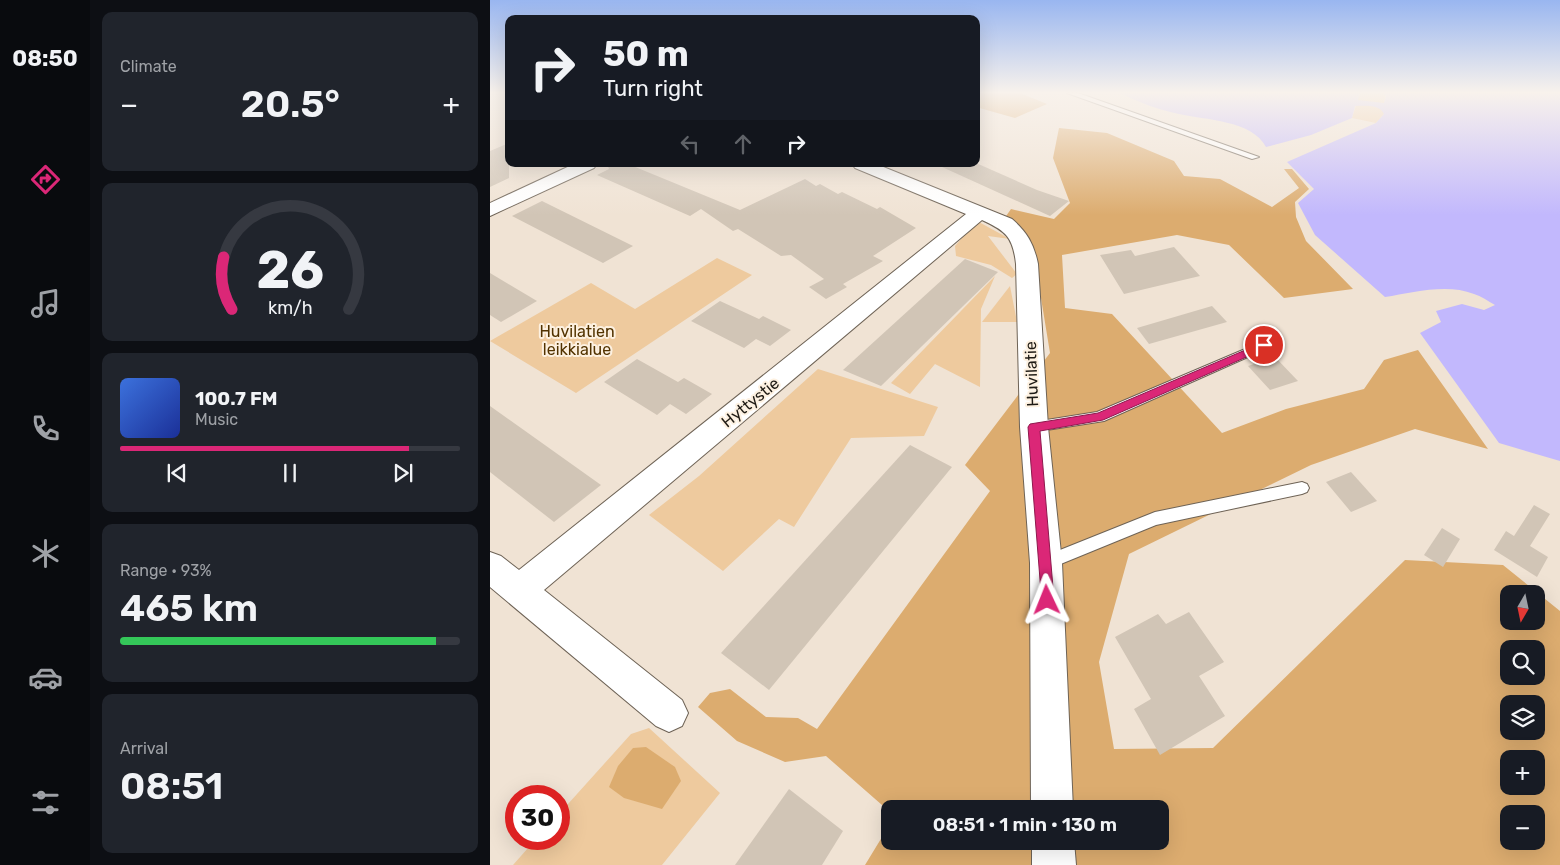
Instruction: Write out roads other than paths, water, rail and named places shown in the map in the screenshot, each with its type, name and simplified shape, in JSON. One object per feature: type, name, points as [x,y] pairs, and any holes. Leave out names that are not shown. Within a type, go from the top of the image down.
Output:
[{"type":"street","points":[[490,210],[582,167]]},
{"type":"street","name":"Huvilatie","points":[[868,167],[1004,223],[1019,235],[1024,244],[1028,264],[1034,427],[1046,563],[1052,800]]},
{"type":"street","name":"Hyttystie","points":[[519,590],[980,212]]},
{"type":"street","points":[[490,567],[669,713]]},
{"type":"street","points":[[1053,850],[1054,865]]},
{"type":"lane","points":[[1187,133],[1255,157]]},
{"type":"lane","points":[[1034,427],[1099,417],[1264,345]]},
{"type":"lane","points":[[1046,563],[1155,519],[1302,488]]},
{"type":"park label","name":"Huvilatien leikkialue","points":[[577,340]]}]
